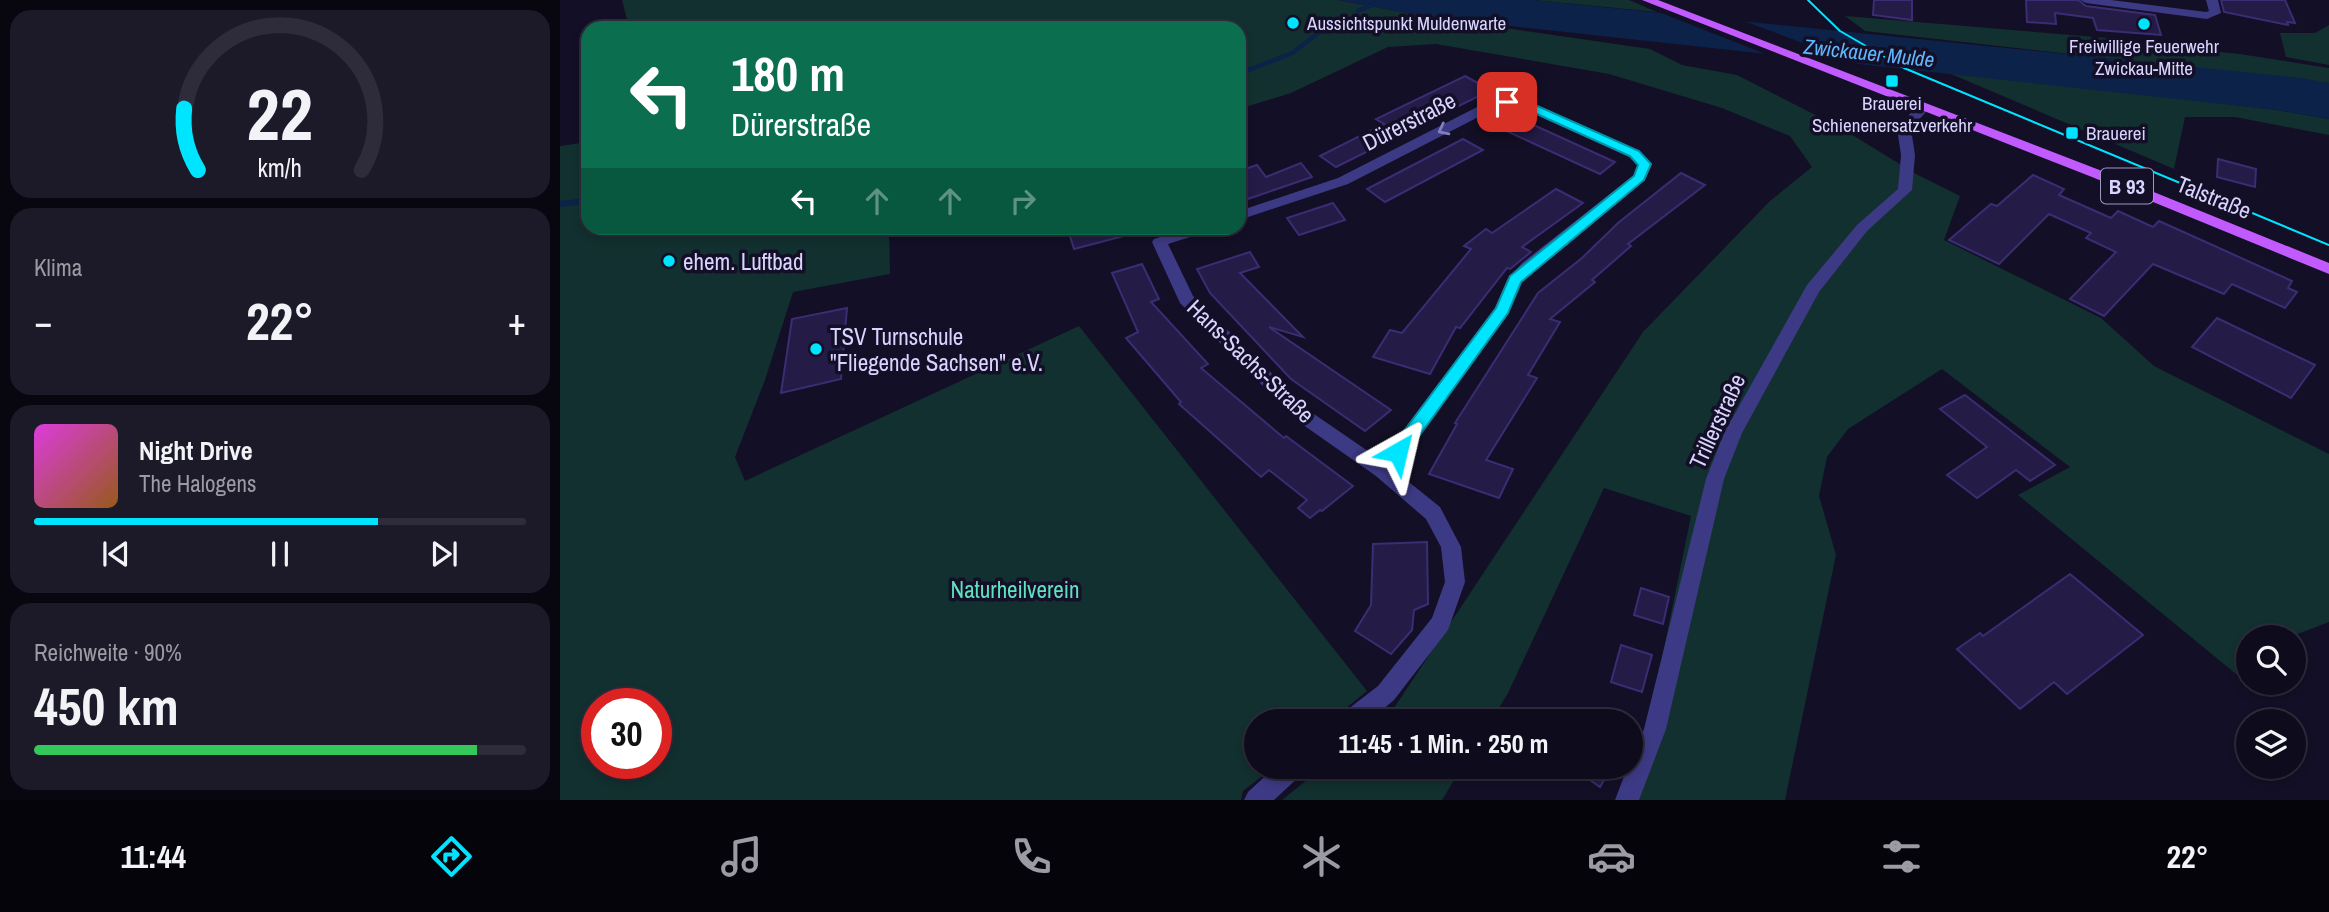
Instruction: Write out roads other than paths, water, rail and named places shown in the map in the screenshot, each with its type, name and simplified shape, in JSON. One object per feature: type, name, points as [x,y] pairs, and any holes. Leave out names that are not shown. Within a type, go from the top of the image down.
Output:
[{"type":"main road","name":"B 93","points":[[1648,0],[1885,92],[1929,104]]},
{"type":"main road","name":"B 93","points":[[1671,0],[1929,104]]},
{"type":"main road","name":"Talstraße","points":[[1929,104],[2083,156],[2329,257]]},
{"type":"main road","name":"Talstraße","points":[[1929,104],[2329,269]]},
{"type":"street","points":[[2086,0],[2207,16],[2215,13],[2212,0]]},
{"type":"street","name":"Dürerstraße","points":[[1246,214],[1343,181],[1490,106],[1507,102],[1529,107],[1634,154],[1645,164],[1640,177],[1549,249],[1515,280],[1502,310],[1383,471]]},
{"type":"street","name":"Trillerstraße","points":[[1627,800],[1655,729],[1715,480],[1733,433],[1813,289],[1862,228],[1905,190],[1908,155],[1904,128],[1929,104]]},
{"type":"street","name":"Hans-Sachs-Straße","points":[[1182,235],[1159,242],[1186,299],[1241,357],[1305,417],[1383,471],[1433,513],[1451,547],[1455,582],[1441,623],[1386,693],[1366,709]]},
{"type":"street","points":[[1256,800],[1279,779]]},
{"type":"water","name":"Zwickauer Mulde","points":[[1338,0],[1533,0],[2302,78],[2329,83],[2329,119],[2277,110],[1429,17]]},
{"type":"waterway","points":[[1358,11],[1384,0]]},
{"type":"waterway","points":[[1246,71],[1292,53],[1334,21]]},
{"type":"waterway","points":[[577,202],[581,202]]},
{"type":"waterway","points":[[560,204],[581,202]]},
{"type":"tram line","points":[[1808,0],[1840,31],[1904,68],[2329,245]]},
{"type":"place","name":"Aussichtspunkt Muldenwarte","points":[[1293,23]]},
{"type":"place","name":"Freiwillige Feuerwehr Zwickau-Mitte","points":[[2144,24]]},
{"type":"place","name":"Brauerei Schienenersatzverkehr","points":[[1892,81]]},
{"type":"place","name":"Brauerei","points":[[2072,133]]},
{"type":"place","name":"ehem. Luftbad","points":[[669,261]]},
{"type":"place","name":"TSV Turnschule \"Fliegende Sachsen\" e.V.","points":[[816,349]]},
{"type":"park label","name":"Naturheilverein","points":[[1015,589]]}]
